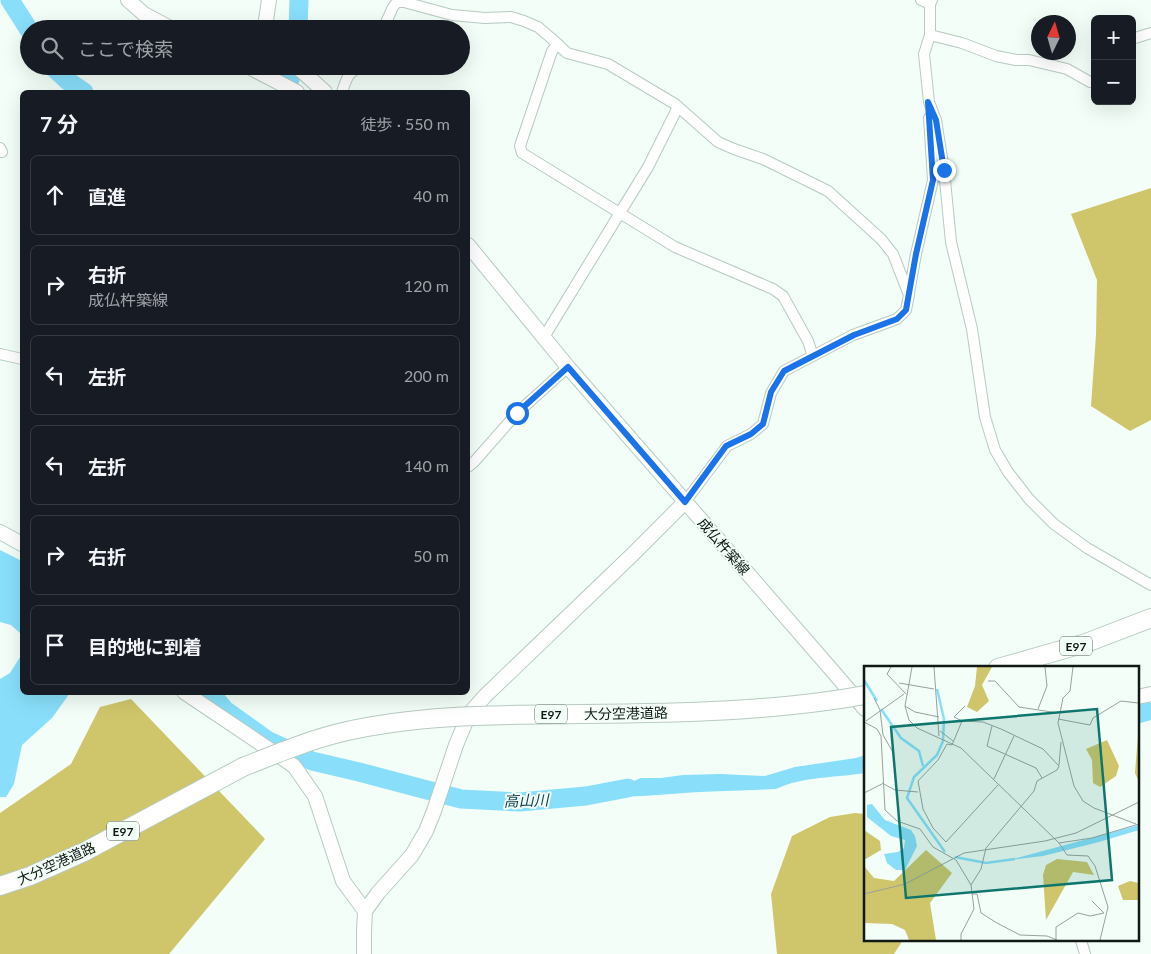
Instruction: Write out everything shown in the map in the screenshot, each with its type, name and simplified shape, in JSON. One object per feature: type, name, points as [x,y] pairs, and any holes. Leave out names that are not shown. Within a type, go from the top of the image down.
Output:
[{"type":"highway","name":"E97","points":[[1005,666],[1086,643],[1151,618]]},
{"type":"highway","name":"大分空港道路","points":[[0,875],[46,858],[98,835],[243,767],[294,746],[343,732],[387,724],[484,715],[657,713],[735,709],[798,704],[864,695]]},
{"type":"highway","name":"大分空港道路","points":[[0,886],[30,876],[84,852],[243,767]]},
{"type":"street","points":[[128,0],[144,14],[155,20]]},
{"type":"street","points":[[266,20],[269,0]]},
{"type":"street","points":[[387,20],[396,1],[452,15],[512,18],[524,21],[538,28],[567,53],[608,64],[678,107],[718,142],[763,159],[828,191],[881,239],[893,254],[909,295]]},
{"type":"street","points":[[364,954],[366,911],[378,893],[412,855],[426,831],[456,745],[469,714],[485,696],[685,502],[726,446],[751,434],[763,424],[771,392],[784,371],[854,335],[897,319],[906,310],[916,254],[933,180],[924,54],[930,35],[928,1]]},
{"type":"street","points":[[1136,38],[1151,33]]},
{"type":"street","points":[[930,35],[962,43],[996,56],[1016,60],[1029,60],[1067,69],[1091,82]]},
{"type":"street","points":[[558,44],[552,51],[520,146],[522,152],[676,248],[772,289],[783,296],[808,340],[813,356]]},
{"type":"street","points":[[266,75],[293,90]]},
{"type":"street","points":[[307,75],[323,90]]},
{"type":"street","points":[[343,90],[350,75]]},
{"type":"street","points":[[928,102],[936,120],[944,170],[951,242],[972,330],[985,417],[995,450],[1008,472],[1029,500],[1054,524],[1087,548],[1151,585]]},
{"type":"street","points":[[544,337],[648,167],[678,107]]},
{"type":"street","name":"成仏杵築線","points":[[470,248],[568,367],[864,708]]},
{"type":"street","points":[[0,354],[20,359]]},
{"type":"street","points":[[470,466],[517,413],[568,367]]},
{"type":"street","points":[[0,532],[20,543]]},
{"type":"street","points":[[1138,697],[1151,694]]},
{"type":"street","points":[[188,695],[294,766],[315,796],[343,881],[366,911]]},
{"type":"shaded area","points":[[1151,188],[1151,420],[1130,431],[1091,406],[1096,335],[1097,280],[1071,214]]},
{"type":"shaded area","points":[[131,699],[265,839],[169,954],[0,954],[0,813],[71,764],[100,707]]},
{"type":"shaded area","points":[[855,813],[864,814],[864,942],[902,942],[894,954],[777,954],[771,894],[792,836],[830,817]]},
{"type":"water","points":[[0,550],[20,560],[20,633],[11,625],[0,622]]},
{"type":"water","points":[[20,657],[20,695],[69,695],[52,718],[22,745],[14,784],[6,797],[0,797],[0,679],[10,673]]},
{"type":"water","points":[[1144,701],[1151,703],[1151,720],[1138,724],[1138,703]]},
{"type":"water","points":[[864,755],[864,773],[809,780],[776,789],[612,797],[593,796],[641,778],[720,774],[765,776],[795,767]]},
{"type":"waterway","points":[[10,0],[23,20]]},
{"type":"waterway","name":"高山川","points":[[298,20],[299,0]]},
{"type":"waterway","points":[[62,75],[81,90]]},
{"type":"waterway","name":"高山川","points":[[287,90],[291,75]]},
{"type":"waterway","name":"高山川","points":[[212,695],[225,710],[267,740],[312,761],[461,799],[520,802],[586,796],[628,788]]},
{"type":"route","points":[[517,413],[568,367],[685,502],[726,446],[751,434],[763,424],[771,392],[784,371],[854,335],[897,319],[906,310],[916,254],[933,180],[928,102],[936,120],[944,170]]}]
